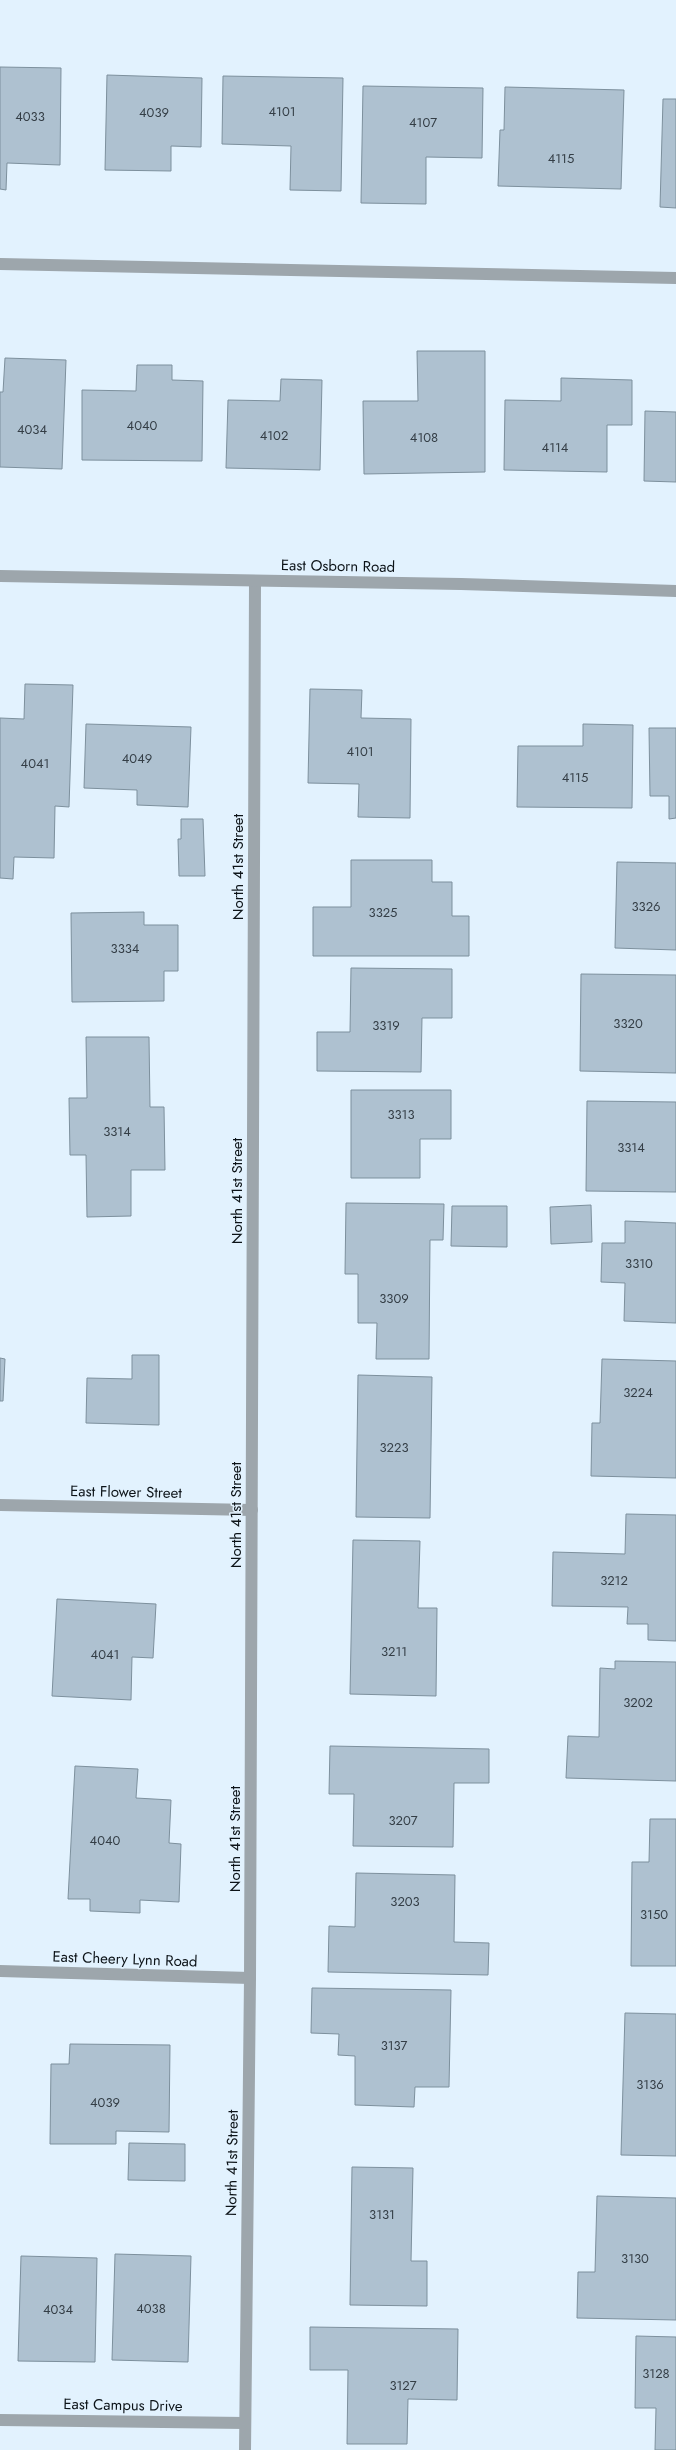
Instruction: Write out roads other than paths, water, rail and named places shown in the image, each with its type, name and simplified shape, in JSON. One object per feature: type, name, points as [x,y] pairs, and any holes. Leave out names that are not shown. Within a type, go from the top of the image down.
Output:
[{"type":"street","points":[[0,264],[676,278]]},
{"type":"street","name":"East Osborn Road","points":[[0,576],[461,584],[676,591]]},
{"type":"street","name":"North 41st Street","points":[[245,2450],[250,1978],[256,580]]},
{"type":"street","name":"East Flower Street","points":[[0,1505],[252,1510]]},
{"type":"street","name":"East Cheery Lynn Road","points":[[0,1971],[250,1978]]},
{"type":"street","name":"East Campus Drive","points":[[0,2420],[245,2423]]}]
